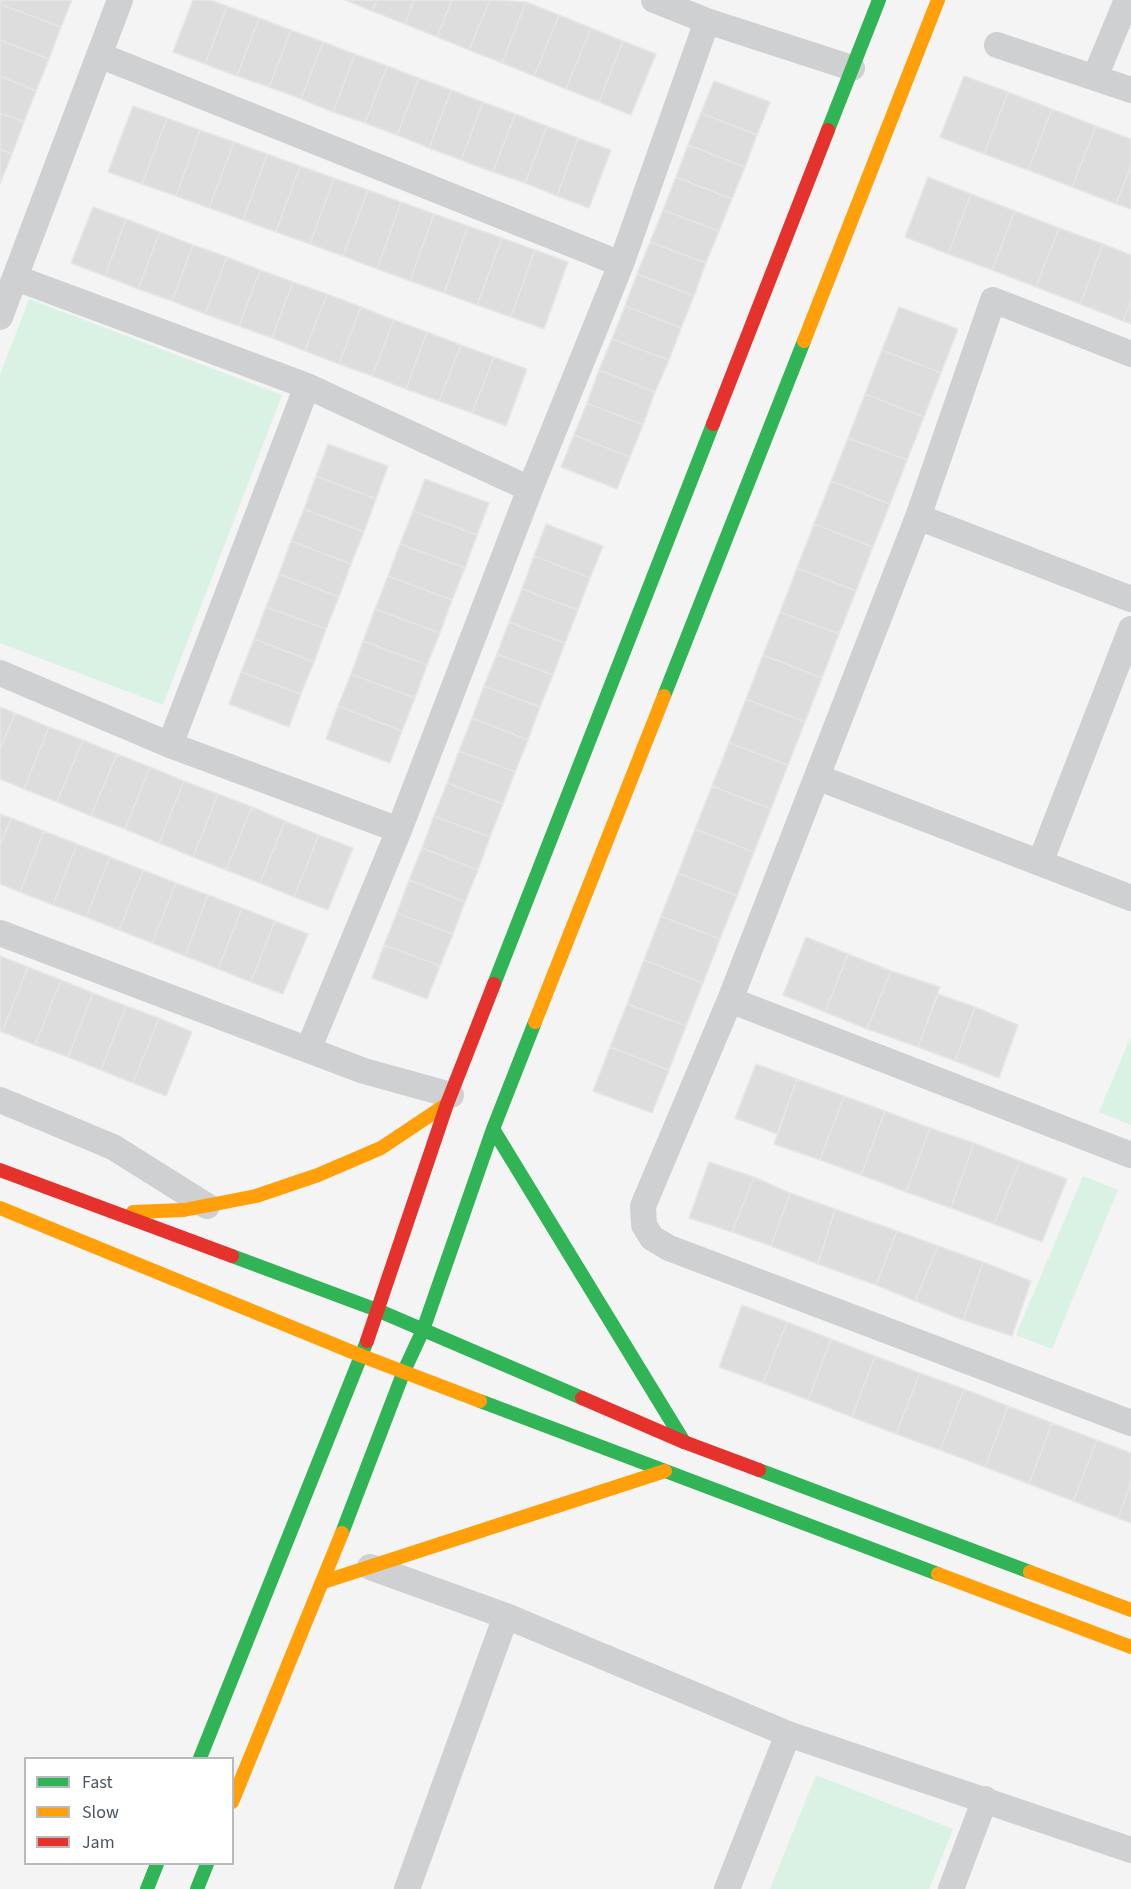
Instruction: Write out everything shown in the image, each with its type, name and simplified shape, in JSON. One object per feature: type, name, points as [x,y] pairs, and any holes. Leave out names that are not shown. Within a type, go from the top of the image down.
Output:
[{"type":"main road","points":[[200,1757],[362,1356],[449,1100],[879,0]]},
{"type":"main road","points":[[234,1797],[323,1582],[404,1371],[423,1330],[493,1129],[938,0]]},
{"type":"main road","points":[[116,1212],[184,1210],[256,1196],[318,1175],[381,1148],[449,1100]]},
{"type":"main road","points":[[493,1129],[684,1442]]},
{"type":"main road","points":[[0,1170],[377,1310],[684,1442],[1131,1610]]},
{"type":"main road","points":[[0,1208],[362,1356],[1131,1647]]},
{"type":"main road","points":[[323,1582],[665,1471]]},
{"type":"main road","points":[[147,1889],[156,1865]]},
{"type":"main road","points":[[196,1889],[206,1865]]},
{"type":"street","points":[[0,317],[120,0]]},
{"type":"street","points":[[654,0],[707,21],[852,68]]},
{"type":"street","points":[[1095,76],[1126,0]]},
{"type":"street","points":[[308,1050],[399,830],[530,489],[621,264],[707,21]]},
{"type":"street","points":[[996,45],[1095,76],[1131,90]]},
{"type":"street","points":[[99,55],[621,264]]},
{"type":"street","points":[[16,278],[307,386],[530,489]]},
{"type":"street","points":[[1131,354],[993,300],[918,517],[730,1000],[643,1206],[644,1225],[652,1238],[669,1248],[1131,1423]]},
{"type":"street","points":[[170,745],[307,386]]},
{"type":"street","points":[[918,517],[1131,599]]},
{"type":"street","points":[[1040,863],[1131,629]]},
{"type":"street","points":[[0,673],[170,745],[399,830]]},
{"type":"street","points":[[817,777],[1131,898]]},
{"type":"street","points":[[0,933],[364,1071],[449,1100]]},
{"type":"street","points":[[730,1000],[1131,1155]]},
{"type":"street","points":[[0,1100],[113,1147],[207,1206]]},
{"type":"street","points":[[370,1567],[506,1616],[788,1734],[1131,1850]]},
{"type":"street","points":[[407,1889],[506,1616]]},
{"type":"street","points":[[727,1889],[788,1734]]},
{"type":"street","points":[[951,1889],[985,1799]]},
{"type":"green space","points":[[29,299],[282,395],[163,705],[0,643],[0,375]]},
{"type":"green space","points":[[1131,1036],[1131,1125],[1099,1112]]},
{"type":"green space","points":[[1083,1176],[1118,1190],[1052,1349],[1016,1335]]},
{"type":"green space","points":[[816,1775],[953,1829],[929,1889],[770,1889]]},
{"type":"building","points":[[0,0],[72,0],[61,27],[0,4]]},
{"type":"building","points":[[193,0],[210,0],[227,6],[205,64],[173,52]]},
{"type":"building","points":[[345,0],[377,0],[372,11]]},
{"type":"building","points":[[377,0],[414,0],[405,24],[372,11]]},
{"type":"building","points":[[414,0],[452,0],[437,37],[405,24]]},
{"type":"building","points":[[452,0],[490,0],[469,50],[437,37]]},
{"type":"building","points":[[490,0],[526,2],[502,63],[469,50]]},
{"type":"building","points":[[526,2],[559,15],[534,76],[502,63]]},
{"type":"building","points":[[0,4],[61,27],[49,59],[0,40]]},
{"type":"building","points":[[227,6],[259,18],[237,76],[205,64]]},
{"type":"building","points":[[559,15],[591,28],[566,89],[534,76]]},
{"type":"building","points":[[259,18],[291,30],[269,87],[237,76]]},
{"type":"building","points":[[591,28],[623,41],[599,102],[566,89]]},
{"type":"building","points":[[291,30],[323,42],[301,99],[269,87]]},
{"type":"building","points":[[0,40],[49,59],[36,91],[0,76]]},
{"type":"building","points":[[623,41],[656,54],[631,115],[599,102]]},
{"type":"building","points":[[323,42],[355,54],[333,112],[301,99]]},
{"type":"building","points":[[355,54],[387,66],[365,123],[333,112]]},
{"type":"building","points":[[387,66],[419,78],[397,135],[365,123]]},
{"type":"building","points":[[0,76],[36,91],[24,122],[0,113]]},
{"type":"building","points":[[964,76],[1008,92],[984,154],[940,137]]},
{"type":"building","points":[[419,78],[451,90],[429,148],[397,135]]},
{"type":"building","points":[[714,81],[770,102],[757,135],[701,113]]},
{"type":"building","points":[[451,90],[483,102],[461,160],[429,148]]},
{"type":"building","points":[[1008,92],[1052,109],[1028,170],[984,154]]},
{"type":"building","points":[[483,102],[515,114],[493,172],[461,160]]},
{"type":"building","points":[[133,106],[167,118],[142,184],[108,172]]},
{"type":"building","points":[[1052,109],[1096,126],[1072,187],[1028,170]]},
{"type":"building","points":[[0,113],[24,122],[12,154],[0,149]]},
{"type":"building","points":[[701,113],[757,135],[745,167],[688,145]]},
{"type":"building","points":[[515,114],[547,126],[525,183],[493,172]]},
{"type":"building","points":[[167,118],[200,130],[176,196],[142,184]]},
{"type":"building","points":[[547,126],[578,138],[557,196],[525,183]]},
{"type":"building","points":[[1096,126],[1131,139],[1131,166],[1116,204],[1072,187]]},
{"type":"building","points":[[200,130],[234,142],[209,208],[176,196]]},
{"type":"building","points":[[578,138],[611,150],[589,208],[557,196]]},
{"type":"building","points":[[234,142],[267,154],[243,220],[209,208]]},
{"type":"building","points":[[688,145],[745,167],[732,199],[676,177]]},
{"type":"building","points":[[0,149],[12,154],[0,184]]},
{"type":"building","points":[[267,154],[300,166],[276,232],[243,220]]},
{"type":"building","points":[[300,166],[334,178],[310,244],[276,232]]},
{"type":"building","points":[[1131,166],[1131,209],[1116,204]]},
{"type":"building","points":[[676,177],[732,199],[719,231],[663,210]]},
{"type":"building","points":[[928,177],[971,194],[948,254],[905,237]]},
{"type":"building","points":[[334,178],[368,190],[343,256],[310,244]]},
{"type":"building","points":[[368,190],[401,202],[377,269],[343,256]]},
{"type":"building","points":[[971,194],[1015,211],[992,270],[948,254]]},
{"type":"building","points":[[401,202],[434,214],[410,281],[377,269]]},
{"type":"building","points":[[93,207],[126,219],[105,276],[71,263]]},
{"type":"building","points":[[663,210],[719,231],[706,263],[650,242]]},
{"type":"building","points":[[1015,211],[1059,228],[1036,287],[992,270]]},
{"type":"building","points":[[434,214],[468,226],[444,293],[410,281]]},
{"type":"building","points":[[126,219],[160,232],[138,289],[105,276]]},
{"type":"building","points":[[468,226],[502,238],[477,305],[444,293]]},
{"type":"building","points":[[1059,228],[1103,244],[1080,304],[1036,287]]},
{"type":"building","points":[[160,232],[193,245],[172,301],[138,289]]},
{"type":"building","points":[[502,238],[535,250],[511,317],[477,305]]},
{"type":"building","points":[[650,242],[706,263],[694,296],[637,274]]},
{"type":"building","points":[[1103,244],[1131,255],[1131,301],[1123,321],[1080,304]]},
{"type":"building","points":[[193,245],[227,257],[205,314],[172,301]]},
{"type":"building","points":[[535,250],[568,262],[544,329],[511,317]]},
{"type":"building","points":[[227,257],[260,270],[239,326],[205,314]]},
{"type":"building","points":[[260,270],[293,282],[272,338],[239,326]]},
{"type":"building","points":[[637,274],[694,296],[681,328],[625,306]]},
{"type":"building","points":[[293,282],[327,294],[305,351],[272,338]]},
{"type":"building","points":[[327,294],[361,307],[339,364],[305,351]]},
{"type":"building","points":[[1131,301],[1131,324],[1123,321]]},
{"type":"building","points":[[625,306],[681,328],[669,360],[612,339]]},
{"type":"building","points":[[361,307],[394,320],[372,376],[339,364]]},
{"type":"building","points":[[899,307],[958,329],[941,373],[882,350]]},
{"type":"building","points":[[394,320],[427,332],[406,389],[372,376]]},
{"type":"building","points":[[427,332],[461,345],[439,401],[406,389]]},
{"type":"building","points":[[612,339],[669,360],[655,392],[599,370]]},
{"type":"building","points":[[461,345],[494,357],[472,413],[439,401]]},
{"type":"building","points":[[882,350],[941,373],[924,417],[865,394]]},
{"type":"building","points":[[494,357],[527,369],[506,426],[472,413]]},
{"type":"building","points":[[599,370],[655,392],[643,425],[587,403]]},
{"type":"building","points":[[865,394],[924,417],[907,460],[848,438]]},
{"type":"building","points":[[587,403],[643,425],[630,457],[574,435]]},
{"type":"building","points":[[574,435],[630,457],[617,489],[561,467]]},
{"type":"building","points":[[848,438],[907,460],[890,504],[831,481]]},
{"type":"building","points":[[328,444],[388,466],[376,499],[316,476]]},
{"type":"building","points":[[316,476],[376,499],[364,532],[304,509]]},
{"type":"building","points":[[425,479],[489,503],[477,535],[413,511]]},
{"type":"building","points":[[831,481],[890,504],[873,547],[814,524]]},
{"type":"building","points":[[304,509],[364,532],[351,564],[291,541]]},
{"type":"building","points":[[413,511],[477,535],[465,568],[400,544]]},
{"type":"building","points":[[546,524],[603,546],[590,578],[534,556]]},
{"type":"building","points":[[814,524],[873,547],[856,591],[797,568]]},
{"type":"building","points":[[291,541],[351,564],[339,597],[279,574]]},
{"type":"building","points":[[400,544],[465,568],[452,600],[388,576]]},
{"type":"building","points":[[534,556],[590,578],[578,610],[522,589]]},
{"type":"building","points":[[797,568],[856,591],[839,634],[780,612]]},
{"type":"building","points":[[279,574],[339,597],[326,629],[266,607]]},
{"type":"building","points":[[388,576],[452,600],[440,633],[375,609]]},
{"type":"building","points":[[522,589],[578,610],[565,643],[509,622]]},
{"type":"building","points":[[266,607],[326,629],[314,662],[254,639]]},
{"type":"building","points":[[375,609],[440,633],[427,665],[363,641]]},
{"type":"building","points":[[780,612],[839,634],[822,678],[763,655]]},
{"type":"building","points":[[509,622],[565,643],[553,675],[497,654]]},
{"type":"building","points":[[254,639],[314,662],[301,694],[241,672]]},
{"type":"building","points":[[363,641],[427,665],[415,698],[351,674]]},
{"type":"building","points":[[497,654],[553,675],[540,707],[484,686]]},
{"type":"building","points":[[763,655],[822,678],[805,722],[746,699]]},
{"type":"building","points":[[241,672],[301,694],[289,727],[229,704]]},
{"type":"building","points":[[351,674],[415,698],[402,731],[338,706]]},
{"type":"building","points":[[484,686],[540,707],[528,740],[472,718]]},
{"type":"building","points":[[746,699],[805,722],[788,765],[729,743]]},
{"type":"building","points":[[338,706],[402,731],[390,763],[326,739]]},
{"type":"building","points":[[0,707],[15,713],[0,750]]},
{"type":"building","points":[[15,713],[49,727],[24,789],[0,779],[0,750]]},
{"type":"building","points":[[472,718],[528,740],[515,772],[459,751]]},
{"type":"building","points":[[49,727],[83,740],[57,802],[24,789]]},
{"type":"building","points":[[83,740],[117,754],[91,816],[57,802]]},
{"type":"building","points":[[729,743],[788,765],[771,809],[712,786]]},
{"type":"building","points":[[459,751],[515,772],[503,804],[447,783]]},
{"type":"building","points":[[117,754],[150,767],[125,829],[91,816]]},
{"type":"building","points":[[150,767],[184,781],[159,843],[125,829]]},
{"type":"building","points":[[184,781],[218,794],[193,857],[159,843]]},
{"type":"building","points":[[447,783],[503,804],[490,837],[434,816]]},
{"type":"building","points":[[712,786],[771,809],[754,852],[695,829]]},
{"type":"building","points":[[218,794],[252,807],[226,870],[193,857]]},
{"type":"building","points":[[252,807],[285,821],[260,883],[226,870]]},
{"type":"building","points":[[0,814],[11,818],[0,846]]},
{"type":"building","points":[[434,816],[490,837],[478,870],[422,848]]},
{"type":"building","points":[[11,818],[44,831],[20,892],[0,884],[0,846]]},
{"type":"building","points":[[285,821],[319,835],[294,897],[260,883]]},
{"type":"building","points":[[695,829],[754,852],[737,896],[678,873]]},
{"type":"building","points":[[44,831],[77,844],[53,905],[20,892]]},
{"type":"building","points":[[319,835],[353,848],[328,910],[294,897]]},
{"type":"building","points":[[77,844],[110,857],[86,917],[53,905]]},
{"type":"building","points":[[422,848],[478,870],[465,902],[409,880]]},
{"type":"building","points":[[110,857],[143,870],[119,930],[86,917]]},
{"type":"building","points":[[143,870],[176,883],[152,943],[119,930]]},
{"type":"building","points":[[678,873],[737,896],[720,939],[661,916]]},
{"type":"building","points":[[409,880],[465,902],[453,934],[397,913]]},
{"type":"building","points":[[176,883],[208,895],[185,956],[152,943]]},
{"type":"building","points":[[208,895],[242,908],[218,969],[185,956]]},
{"type":"building","points":[[242,908],[275,921],[251,982],[218,969]]},
{"type":"building","points":[[397,913],[453,934],[440,966],[384,945]]},
{"type":"building","points":[[661,916],[720,939],[703,983],[644,960]]},
{"type":"building","points":[[275,921],[308,934],[283,994],[251,982]]},
{"type":"building","points":[[806,937],[848,954],[825,1012],[783,995]]},
{"type":"building","points":[[384,945],[440,966],[427,999],[372,978]]},
{"type":"building","points":[[848,954],[891,971],[867,1029],[825,1012]]},
{"type":"building","points":[[0,956],[28,967],[2,1032],[0,1031]]},
{"type":"building","points":[[644,960],[703,983],[686,1026],[627,1004]]},
{"type":"building","points":[[28,967],[61,980],[35,1045],[2,1032]]},
{"type":"building","points":[[891,971],[940,987],[918,1047],[867,1029]]},
{"type":"building","points":[[61,980],[93,993],[68,1057],[35,1045]]},
{"type":"building","points":[[93,993],[126,1006],[101,1070],[68,1057]]},
{"type":"building","points":[[938,994],[975,1007],[955,1061],[918,1047]]},
{"type":"building","points":[[627,1004],[686,1026],[669,1070],[610,1047]]},
{"type":"building","points":[[126,1006],[159,1018],[133,1083],[101,1070]]},
{"type":"building","points":[[975,1007],[1018,1025],[999,1078],[955,1061]]},
{"type":"building","points":[[159,1018],[192,1032],[166,1096],[133,1083]]},
{"type":"building","points":[[610,1047],[669,1070],[652,1113],[593,1091]]},
{"type":"building","points":[[756,1064],[797,1079],[777,1134],[735,1118]]},
{"type":"building","points":[[797,1079],[844,1096],[820,1160],[774,1144]]},
{"type":"building","points":[[844,1096],[885,1111],[861,1175],[820,1160]]},
{"type":"building","points":[[885,1111],[930,1128],[906,1192],[861,1175]]},
{"type":"building","points":[[930,1128],[974,1143],[951,1208],[906,1192]]},
{"type":"building","points":[[974,1143],[1020,1161],[994,1224],[951,1208]]},
{"type":"building","points":[[1020,1161],[1067,1179],[1042,1242],[994,1224]]},
{"type":"building","points":[[709,1162],[754,1177],[732,1232],[689,1218]]},
{"type":"building","points":[[754,1177],[790,1193],[771,1246],[732,1232]]},
{"type":"building","points":[[790,1193],[835,1209],[818,1264],[771,1246]]},
{"type":"building","points":[[835,1209],[897,1231],[876,1285],[818,1264]]},
{"type":"building","points":[[897,1231],[938,1246],[915,1301],[876,1285]]},
{"type":"building","points":[[938,1246],[983,1262],[963,1320],[915,1301]]},
{"type":"building","points":[[983,1262],[1031,1281],[1012,1336],[963,1320]]},
{"type":"building","points":[[742,1305],[787,1322],[763,1383],[719,1367]]},
{"type":"building","points":[[787,1322],[831,1339],[808,1400],[763,1383]]},
{"type":"building","points":[[831,1339],[875,1356],[852,1417],[808,1400]]},
{"type":"building","points":[[875,1356],[920,1373],[896,1434],[852,1417]]},
{"type":"building","points":[[920,1373],[964,1389],[940,1450],[896,1434]]},
{"type":"building","points":[[964,1389],[1008,1406],[985,1467],[940,1450]]},
{"type":"building","points":[[1008,1406],[1052,1423],[1029,1484],[985,1467]]},
{"type":"building","points":[[1052,1423],[1097,1440],[1073,1501],[1029,1484]]},
{"type":"building","points":[[1097,1440],[1131,1453],[1131,1482],[1118,1518],[1073,1501]]},
{"type":"building","points":[[1131,1482],[1131,1523],[1118,1518]]},
{"type":"traffic: fast","points":[[828,130],[879,0]]},
{"type":"traffic: fast","points":[[664,696],[804,341]]},
{"type":"traffic: fast","points":[[494,984],[713,424]]},
{"type":"traffic: fast","points":[[342,1533],[404,1371],[423,1330],[493,1129],[535,1022]]},
{"type":"traffic: fast","points":[[493,1129],[684,1442]]},
{"type":"traffic: fast","points":[[232,1256],[377,1310],[582,1398]]},
{"type":"traffic: fast","points":[[200,1757],[367,1341]]},
{"type":"traffic: fast","points":[[480,1401],[938,1574]]},
{"type":"traffic: fast","points":[[759,1470],[1030,1572]]},
{"type":"traffic: fast","points":[[147,1889],[157,1865]]},
{"type":"traffic: fast","points":[[197,1889],[207,1865]]},
{"type":"traffic: slow","points":[[804,341],[938,0]]},
{"type":"traffic: slow","points":[[535,1022],[664,696]]},
{"type":"traffic: slow","points":[[133,1212],[184,1210],[256,1196],[318,1175],[381,1148],[447,1104]]},
{"type":"traffic: slow","points":[[0,1208],[362,1356],[480,1401]]},
{"type":"traffic: slow","points":[[323,1582],[665,1471]]},
{"type":"traffic: slow","points":[[234,1797],[342,1533]]},
{"type":"traffic: slow","points":[[1030,1572],[1131,1610]]},
{"type":"traffic: slow","points":[[938,1574],[1131,1647]]},
{"type":"traffic: jam","points":[[713,424],[828,130]]},
{"type":"traffic: jam","points":[[367,1341],[447,1104],[494,984]]},
{"type":"traffic: jam","points":[[0,1170],[232,1256]]},
{"type":"traffic: jam","points":[[582,1398],[684,1442],[759,1470]]}]
